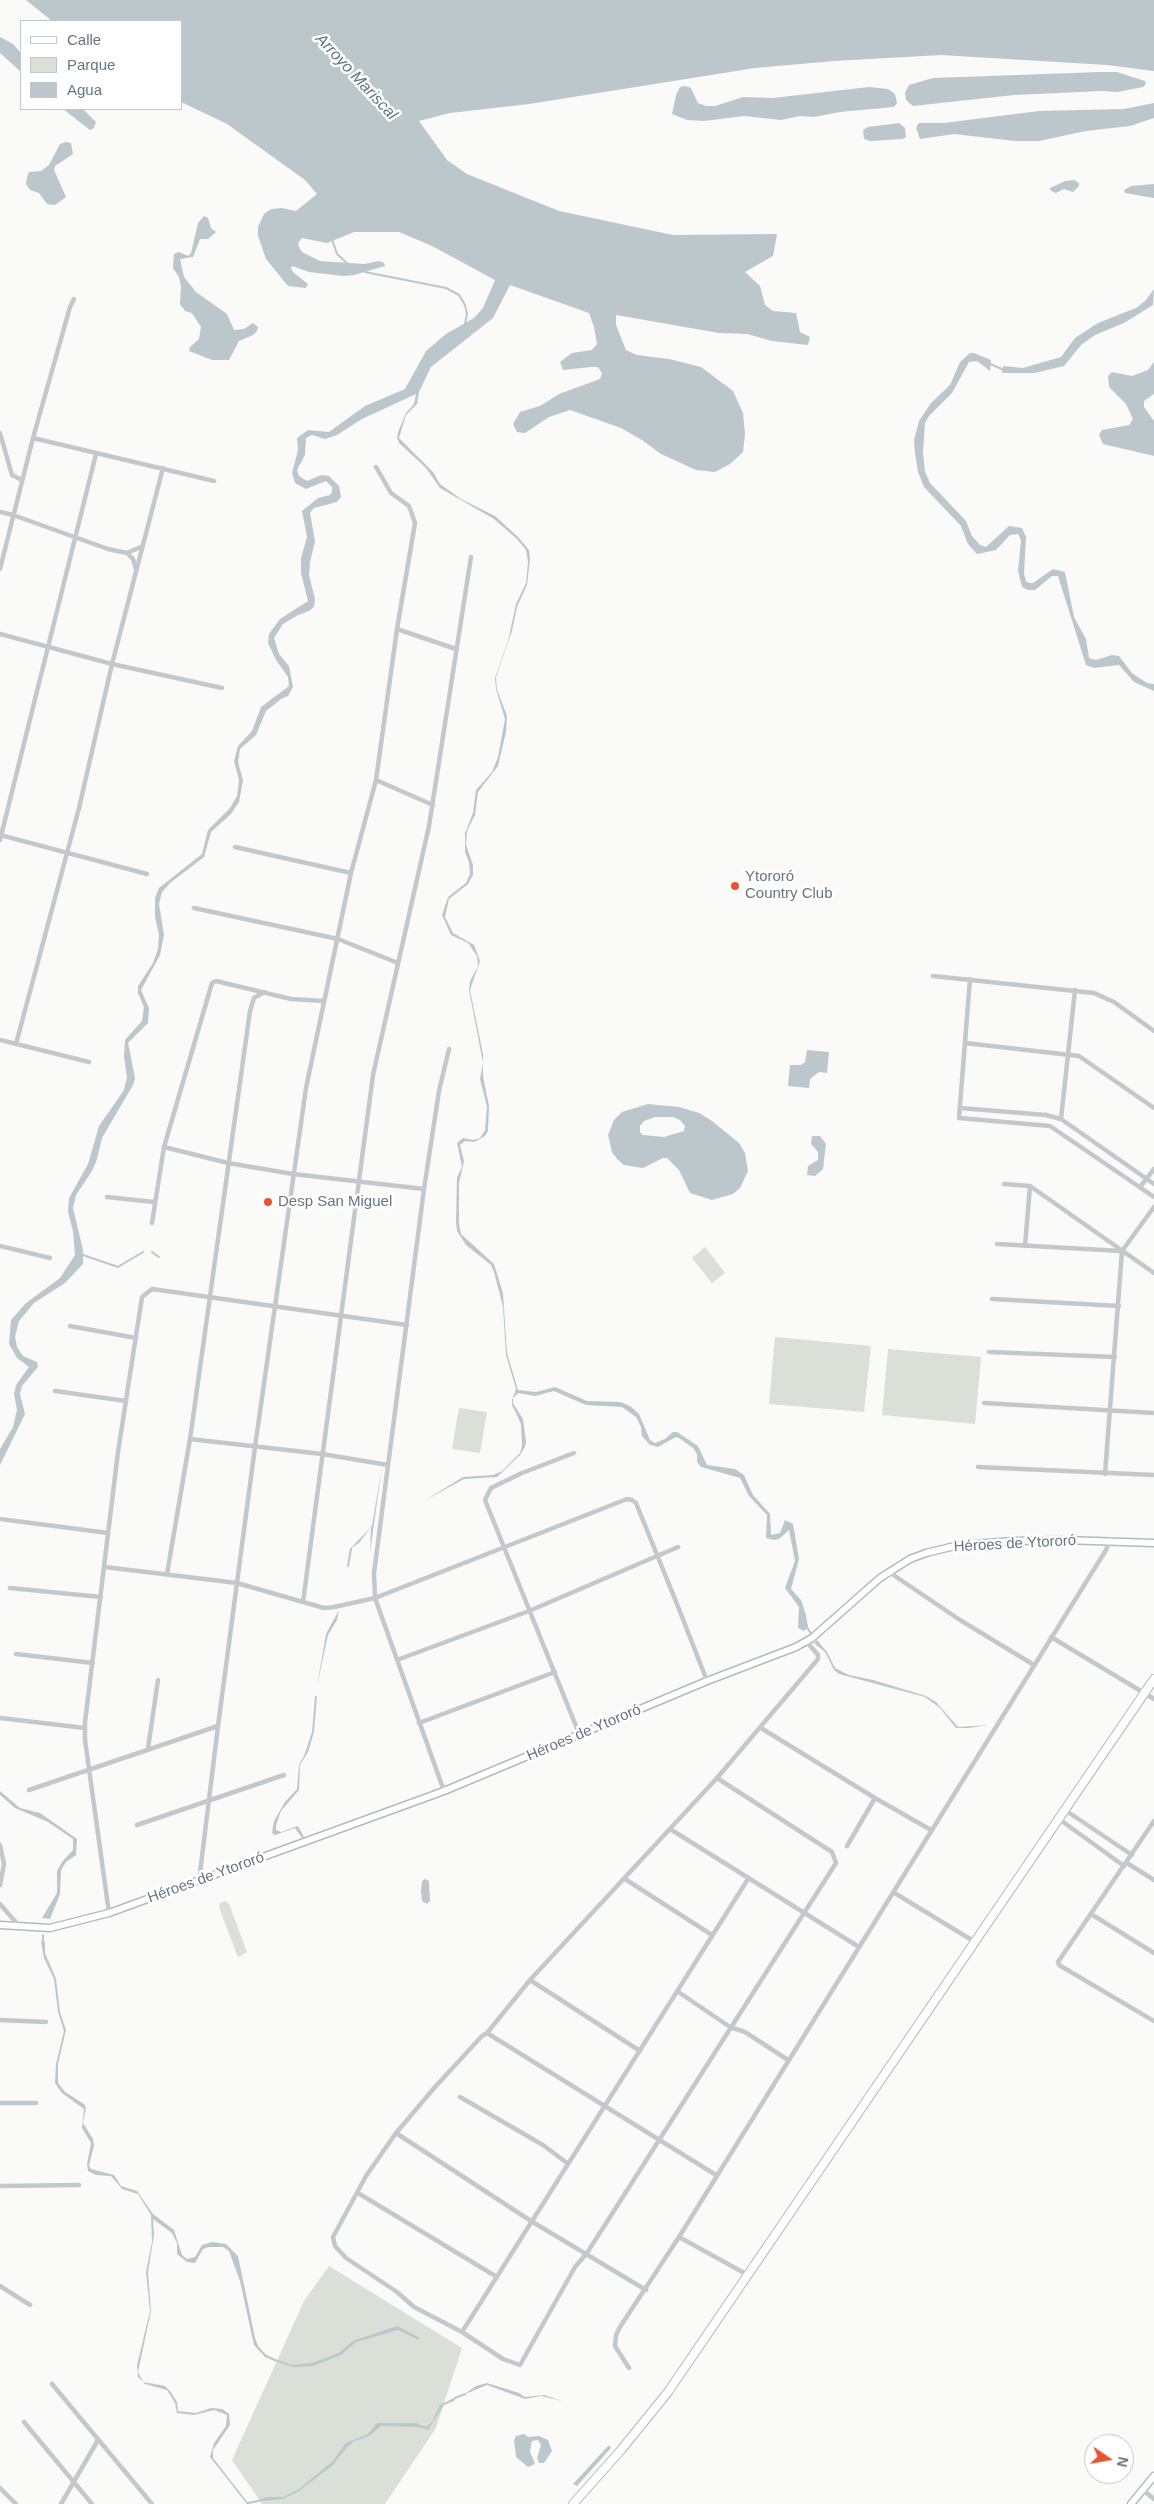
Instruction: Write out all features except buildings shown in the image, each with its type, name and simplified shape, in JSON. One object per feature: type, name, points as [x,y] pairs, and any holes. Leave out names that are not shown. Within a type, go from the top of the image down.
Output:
[{"type":"highway","points":[[573,2504],[621,2450],[668,2392],[749,2276],[1154,1679]]},
{"type":"main road","name":"Héroes de Ytororó","points":[[0,1925],[20,1927],[62,1926],[108,1913],[444,1791],[580,1736],[707,1681],[780,1655],[809,1640],[868,1587],[889,1572],[926,1552],[959,1545],[1014,1541],[1110,1540],[1154,1543]]},
{"type":"main road","points":[[1131,2504],[1154,2476]]},
{"type":"street","points":[[0,569],[33,438],[70,307],[74,299]]},
{"type":"street","points":[[0,433],[12,475],[22,480]]},
{"type":"street","points":[[33,438],[214,481]]},
{"type":"street","points":[[96,454],[0,837],[147,874]]},
{"type":"street","points":[[199,1881],[255,1447],[276,1308],[293,1174],[323,1002],[351,874],[376,780],[414,517],[407,504],[391,493],[376,467]]},
{"type":"street","points":[[16,1044],[79,808],[112,664],[163,468]]},
{"type":"street","points":[[0,512],[75,538],[128,553],[133,559],[136,570]]},
{"type":"street","points":[[128,553],[142,546]]},
{"type":"street","points":[[302,1602],[373,1076],[432,805],[470,556]]},
{"type":"street","points":[[397,629],[456,649]]},
{"type":"street","points":[[0,634],[112,664],[222,688]]},
{"type":"street","points":[[376,780],[432,805]]},
{"type":"street","points":[[235,847],[351,874]]},
{"type":"street","points":[[194,908],[338,938],[398,963]]},
{"type":"street","points":[[933,976],[1094,993],[1114,1002],[1154,1031]]},
{"type":"street","points":[[970,980],[959,1118],[1050,1126],[1154,1196]]},
{"type":"street","points":[[152,1223],[164,1147],[212,983],[216,981],[291,999],[323,1002]]},
{"type":"street","points":[[1061,1119],[1075,990]]},
{"type":"street","points":[[168,1574],[211,1299],[228,1163],[252,1002],[264,992]]},
{"type":"street","points":[[0,1040],[89,1062]]},
{"type":"street","points":[[965,1043],[1068,1053],[1089,1062],[1154,1108]]},
{"type":"street","points":[[444,1791],[375,1598],[374,1573],[424,1189],[439,1091],[449,1049]]},
{"type":"street","points":[[960,1108],[1046,1115],[1061,1119],[1154,1184]]},
{"type":"street","points":[[164,1147],[228,1163],[293,1174],[424,1189]]},
{"type":"street","points":[[1140,1187],[1154,1168]]},
{"type":"street","points":[[1004,1184],[1030,1186],[1154,1272]]},
{"type":"street","points":[[1025,1246],[1030,1186]]},
{"type":"street","points":[[107,1197],[154,1202]]},
{"type":"street","points":[[1105,1474],[1122,1251],[1154,1207]]},
{"type":"street","points":[[997,1244],[1122,1251]]},
{"type":"street","points":[[0,1246],[50,1258]]},
{"type":"street","points":[[108,1913],[84,1728],[108,1533],[142,1297],[152,1289],[211,1299],[407,1325]]},
{"type":"street","points":[[992,1299],[1119,1306]]},
{"type":"street","points":[[70,1326],[136,1338]]},
{"type":"street","points":[[988,1352],[1115,1357]]},
{"type":"street","points":[[55,1391],[126,1401]]},
{"type":"street","points":[[984,1403],[1154,1412]]},
{"type":"street","points":[[190,1439],[322,1454],[388,1465]]},
{"type":"street","points":[[574,1453],[522,1473],[492,1488],[485,1500],[503,1549],[580,1736]]},
{"type":"street","points":[[978,1466],[1105,1474],[1154,1475]]},
{"type":"street","points":[[105,1567],[237,1583],[324,1608],[334,1607],[375,1598],[627,1499],[636,1503],[707,1681]]},
{"type":"street","points":[[0,1519],[108,1533]]},
{"type":"street","points":[[629,2368],[615,2346],[614,2341],[629,2312],[646,2290],[1106,1550],[1110,1540]]},
{"type":"street","points":[[397,1660],[529,1611],[678,1547]]},
{"type":"street","points":[[889,1572],[960,1620],[1034,1665]]},
{"type":"street","points":[[10,1588],[101,1597]]},
{"type":"street","points":[[1051,1637],[1154,1699]]},
{"type":"street","points":[[718,1778],[832,1852],[836,1858],[836,1863],[587,2253],[575,2267],[520,2365],[503,2359],[462,2332],[414,2306],[397,2292],[346,2258],[335,2246],[333,2237],[366,2176],[396,2133],[435,2087],[482,2036],[487,2033],[530,1980],[718,1778],[818,1660],[818,1655],[809,1640]]},
{"type":"street","points":[[16,1654],[93,1663]]},
{"type":"street","points":[[419,1723],[555,1672]]},
{"type":"street","points":[[148,1748],[158,1680]]},
{"type":"street","points":[[0,1718],[84,1728]]},
{"type":"street","points":[[29,1790],[148,1748],[218,1726]]},
{"type":"street","points":[[761,1728],[931,1830]]},
{"type":"street","points":[[137,1825],[284,1775]]},
{"type":"street","points":[[847,1846],[875,1798]]},
{"type":"street","points":[[1066,1810],[1132,1855]]},
{"type":"street","points":[[1059,1819],[1126,1864],[1154,1880]]},
{"type":"street","points":[[1154,1821],[1059,1959],[1059,1965],[1154,2021]]},
{"type":"street","points":[[670,1830],[859,1947]]},
{"type":"street","points":[[0,1846],[4,1864],[0,1885]]},
{"type":"street","points":[[462,2332],[566,2163],[640,2051],[748,1878]]},
{"type":"street","points":[[625,1879],[712,1935]]},
{"type":"street","points":[[893,1892],[975,1942]]},
{"type":"street","points":[[0,1904],[20,1927]]},
{"type":"street","points":[[1091,1914],[1154,1953]]},
{"type":"street","points":[[530,1980],[640,2051]]},
{"type":"street","points":[[677,1991],[730,2027],[745,2032],[788,2060]]},
{"type":"street","points":[[0,2020],[46,2022]]},
{"type":"street","points":[[487,2033],[716,2176]]},
{"type":"street","points":[[460,2097],[543,2145],[566,2163]]},
{"type":"street","points":[[0,2103],[36,2103]]},
{"type":"street","points":[[396,2133],[531,2221],[646,2290]]},
{"type":"street","points":[[0,2186],[79,2185]]},
{"type":"street","points":[[358,2193],[497,2277]]},
{"type":"street","points":[[679,2237],[749,2276]]},
{"type":"street","points":[[0,2286],[30,2305]]},
{"type":"street","points":[[52,2384],[152,2504]]},
{"type":"street","points":[[24,2422],[92,2504]]},
{"type":"street","points":[[61,2504],[98,2440]]},
{"type":"street","points":[[0,2488],[16,2504]]},
{"type":"street","points":[[1143,2490],[1154,2499]]},
{"type":"green space","points":[[705,1247],[725,1273],[712,1283],[692,1258]]},
{"type":"green space","points":[[775,1337],[871,1346],[864,1412],[769,1404]]},
{"type":"green space","points":[[888,1349],[981,1357],[975,1424],[882,1415]]},
{"type":"green space","points":[[459,1408],[487,1412],[480,1453],[452,1449]]},
{"type":"green space","points":[[226,1901],[229,1904],[247,1952],[239,1957],[219,1907],[220,1903]]},
{"type":"green space","points":[[329,2266],[462,2348],[436,2428],[385,2504],[262,2504],[232,2460],[304,2301]]},
{"type":"water","points":[[26,0],[1154,0],[1154,71],[1107,65],[941,55],[834,61],[755,68],[529,104],[450,113],[419,121],[447,160],[467,174],[559,211],[673,235],[777,234],[773,256],[745,272],[760,286],[765,305],[773,311],[796,313],[800,332],[810,337],[808,345],[772,341],[747,334],[719,333],[616,315],[616,325],[626,350],[637,355],[669,359],[701,367],[733,391],[743,413],[745,434],[743,452],[730,464],[715,472],[696,470],[661,454],[621,428],[570,410],[549,417],[525,433],[517,432],[513,424],[520,412],[540,406],[559,394],[600,379],[602,373],[598,367],[563,370],[560,362],[572,353],[592,350],[597,344],[589,313],[510,285],[493,318],[431,367],[419,392],[417,404],[406,415],[399,438],[433,472],[440,484],[461,499],[495,516],[529,550],[530,560],[527,585],[517,607],[512,631],[496,677],[497,689],[507,716],[506,732],[498,766],[478,792],[475,815],[467,831],[466,845],[473,865],[473,875],[468,884],[449,899],[445,917],[453,933],[474,945],[480,961],[470,990],[483,1054],[483,1063],[469,990],[470,981],[478,966],[477,956],[468,943],[451,935],[442,915],[448,897],[466,883],[470,874],[469,862],[465,852],[465,833],[473,813],[476,790],[492,772],[498,757],[505,719],[496,689],[495,678],[508,641],[516,604],[526,583],[528,562],[526,550],[517,539],[494,519],[440,488],[426,468],[399,443],[397,438],[398,432],[406,413],[414,404],[416,394],[362,419],[337,435],[325,439],[312,435],[306,438],[305,455],[297,470],[299,476],[307,481],[321,475],[329,476],[339,486],[341,497],[337,502],[314,508],[310,513],[315,541],[309,575],[315,599],[314,607],[283,624],[274,638],[279,654],[289,666],[293,687],[288,696],[266,711],[256,735],[240,749],[238,762],[243,780],[239,802],[231,814],[211,832],[204,857],[170,883],[162,892],[159,904],[164,935],[160,955],[141,990],[149,1008],[148,1023],[128,1043],[135,1078],[133,1085],[102,1138],[97,1159],[92,1171],[76,1195],[73,1208],[83,1250],[83,1264],[65,1283],[34,1303],[19,1321],[15,1337],[17,1347],[23,1356],[37,1362],[38,1367],[22,1386],[20,1394],[25,1414],[0,1465],[0,1449],[13,1427],[17,1410],[14,1394],[16,1385],[29,1367],[17,1358],[9,1344],[11,1320],[26,1303],[60,1278],[75,1255],[73,1231],[68,1212],[69,1198],[88,1164],[99,1126],[124,1090],[127,1077],[124,1057],[125,1040],[142,1021],[144,1007],[138,993],[138,986],[153,963],[158,949],[159,935],[155,917],[155,898],[159,888],[202,854],[208,830],[230,808],[237,796],[239,780],[234,761],[238,746],[252,731],[261,707],[289,686],[288,677],[276,660],[268,643],[269,634],[280,619],[308,601],[301,573],[301,558],[307,537],[302,511],[318,498],[330,495],[332,492],[332,487],[326,481],[306,489],[295,483],[292,473],[298,450],[297,438],[308,430],[329,432],[365,406],[405,389],[426,351],[446,334],[474,318],[483,308],[495,280],[432,246],[399,232],[354,232],[327,243],[302,238],[298,243],[302,252],[320,261],[364,264],[379,261],[384,263],[385,266],[354,275],[343,276],[309,272],[292,266],[291,269],[294,273],[308,284],[306,288],[288,286],[266,259],[258,236],[258,227],[264,214],[271,209],[282,208],[296,211],[317,194],[305,180],[227,124],[182,102],[182,20],[51,20]]},
{"type":"water","points":[[0,37],[13,44],[20,52],[20,71],[0,53]]},
{"type":"water","points":[[1117,72],[1145,81],[1146,84],[1143,87],[1118,92],[1014,95],[913,106],[906,100],[905,93],[909,85],[933,78]]},
{"type":"water","points":[[680,87],[691,88],[698,103],[706,106],[715,106],[743,97],[773,98],[869,87],[888,89],[895,94],[897,103],[894,107],[840,112],[814,117],[800,116],[781,120],[744,116],[704,121],[687,120],[672,114],[676,95]]},
{"type":"water","points":[[1154,103],[1154,118],[1130,126],[1086,131],[1039,141],[1015,141],[954,134],[920,139],[916,128],[919,123],[944,123],[1039,111],[1124,109]]},
{"type":"water","points":[[64,110],[84,110],[96,122],[94,128],[90,130]]},
{"type":"water","points":[[899,123],[905,128],[906,137],[903,139],[870,141],[864,139],[863,130],[868,127]]},
{"type":"water","points":[[71,143],[73,154],[55,166],[54,170],[66,197],[55,205],[47,204],[39,193],[30,190],[26,184],[27,177],[29,172],[41,171],[49,165],[60,144]]},
{"type":"water","points":[[1074,180],[1079,183],[1079,186],[1073,192],[1064,189],[1056,193],[1051,191],[1050,188],[1065,181]]},
{"type":"water","points":[[1154,184],[1154,198],[1125,193],[1124,190],[1131,186]]},
{"type":"water","points":[[204,216],[208,218],[211,228],[216,232],[208,239],[200,239],[193,257],[180,259],[184,277],[196,292],[227,314],[234,330],[244,329],[253,323],[258,327],[253,335],[239,341],[229,360],[212,360],[189,351],[190,347],[199,339],[201,327],[192,313],[185,311],[180,304],[181,287],[179,277],[173,268],[174,254],[179,252],[188,256],[191,253],[198,223]]},
{"type":"water","points":[[1154,289],[1153,305],[1124,323],[1095,335],[1081,345],[1064,366],[1035,373],[1002,373],[1003,366],[1023,368],[1061,357],[1075,338],[1098,323],[1136,308],[1145,301]]},
{"type":"water","points":[[970,353],[991,360],[990,371],[977,361],[969,362],[952,393],[929,416],[925,423],[923,452],[925,472],[930,483],[966,521],[972,536],[980,545],[986,547],[1009,526],[1022,528],[1026,537],[1024,574],[1026,581],[1033,583],[1053,569],[1065,572],[1074,617],[1086,639],[1089,658],[1096,660],[1112,655],[1119,656],[1132,673],[1147,683],[1154,684],[1154,691],[1134,682],[1119,665],[1094,668],[1086,665],[1058,576],[1052,576],[1035,590],[1028,590],[1022,587],[1018,571],[1021,540],[1018,534],[1010,535],[996,550],[977,554],[968,544],[961,526],[924,487],[918,472],[914,440],[919,421],[931,403],[950,385],[960,362]]},
{"type":"water","points":[[1154,362],[1154,394],[1144,401],[1144,407],[1154,421],[1154,456],[1103,444],[1099,435],[1102,430],[1129,425],[1133,419],[1126,404],[1109,387],[1108,376],[1112,372],[1132,376],[1148,370]]},
{"type":"water","points":[[807,1050],[829,1052],[827,1073],[819,1072],[810,1079],[809,1088],[788,1086],[790,1065],[801,1065],[805,1062]]},
{"type":"water","points":[[483,1063],[483,1076],[489,1106],[488,1131],[485,1136],[474,1142],[465,1141],[460,1145],[464,1161],[459,1183],[459,1224],[461,1234],[494,1264],[503,1293],[507,1353],[518,1390],[536,1392],[555,1387],[587,1401],[620,1402],[630,1406],[639,1414],[650,1440],[655,1443],[665,1439],[673,1432],[677,1432],[698,1446],[707,1465],[735,1469],[744,1475],[753,1495],[770,1514],[771,1535],[780,1533],[785,1520],[793,1524],[799,1559],[791,1589],[801,1600],[806,1615],[808,1627],[804,1631],[798,1628],[799,1607],[785,1588],[795,1561],[789,1530],[779,1539],[766,1538],[767,1515],[749,1496],[740,1478],[701,1467],[697,1462],[697,1454],[693,1448],[679,1438],[676,1437],[658,1447],[650,1445],[642,1436],[641,1427],[636,1417],[622,1407],[586,1405],[554,1391],[535,1396],[518,1393],[513,1398],[513,1403],[523,1419],[526,1442],[520,1455],[497,1477],[464,1479],[424,1501],[463,1477],[493,1475],[502,1471],[520,1453],[522,1446],[521,1424],[512,1405],[512,1400],[516,1389],[506,1355],[503,1307],[494,1272],[491,1265],[466,1245],[457,1231],[456,1222],[457,1177],[462,1167],[457,1143],[463,1138],[473,1140],[480,1138],[485,1130],[487,1107],[480,1079]]},
{"type":"water","points":[[648,1104],[679,1107],[699,1113],[712,1121],[739,1143],[745,1153],[748,1171],[740,1188],[733,1194],[712,1200],[690,1193],[679,1170],[667,1158],[663,1158],[643,1168],[624,1165],[612,1152],[608,1135],[614,1120],[622,1112]],"holes":[[[655,1117],[673,1117],[680,1120],[685,1126],[684,1131],[664,1137],[643,1135],[640,1132],[640,1126],[644,1121]]]},
{"type":"water","points":[[812,1136],[820,1136],[826,1144],[823,1169],[815,1176],[807,1175],[808,1166],[818,1160],[818,1152],[811,1144]]},
{"type":"water","points":[[382,1466],[370,1553],[372,1526]]},
{"type":"water","points":[[371,1527],[359,1543],[350,1549]]},
{"type":"water","points":[[339,1610],[337,1620],[328,1635],[317,1686],[326,1634]]},
{"type":"water","points":[[817,1640],[827,1652],[835,1668],[849,1675],[926,1696],[936,1702],[958,1727],[988,1725],[956,1728],[940,1708],[925,1697],[839,1674],[834,1670],[825,1652],[814,1643]]},
{"type":"water","points":[[315,1696],[317,1696],[314,1732],[308,1752],[300,1765],[299,1790],[281,1811],[276,1825],[276,1830],[281,1832],[298,1826],[304,1837],[302,1838],[295,1828],[275,1835],[272,1833],[274,1821],[285,1802],[297,1789],[299,1765],[312,1732]]},
{"type":"water","points":[[0,1791],[20,1808],[40,1813],[77,1839],[76,1855],[66,1862],[61,1870],[60,1894],[50,1919],[42,1918],[57,1893],[57,1871],[73,1850],[73,1839],[48,1822],[15,1808],[0,1795]]},
{"type":"water","points":[[425,1879],[429,1881],[430,1901],[427,1904],[422,1901],[421,1891],[422,1881]]},
{"type":"water","points":[[41,1941],[45,1942],[45,1953],[56,1979],[60,2012],[66,2030],[58,2064],[58,2083],[65,2092],[84,2104],[86,2108],[83,2123],[93,2139],[94,2146],[89,2165],[91,2169],[114,2175],[121,2186],[137,2191],[153,2214],[174,2230],[182,2255],[187,2259],[195,2257],[202,2245],[212,2242],[226,2244],[238,2256],[255,2338],[258,2346],[267,2356],[266,2358],[254,2345],[240,2281],[229,2251],[223,2247],[209,2247],[203,2249],[195,2263],[187,2262],[177,2254],[177,2243],[172,2233],[153,2219],[154,2235],[148,2272],[151,2311],[138,2372],[143,2382],[138,2377],[137,2365],[150,2311],[146,2272],[152,2242],[151,2215],[138,2194],[122,2189],[111,2176],[96,2175],[88,2171],[87,2164],[91,2143],[82,2128],[84,2109],[62,2093],[55,2083],[56,2064],[64,2031],[58,2012],[54,1979],[44,1958]]},
{"type":"water","points":[[397,2326],[420,2338],[419,2340],[398,2330],[356,2342],[341,2355],[313,2366],[293,2367],[274,2361],[275,2359],[292,2365],[312,2363],[339,2353],[353,2341]]},
{"type":"water","points":[[143,2382],[165,2386],[177,2402],[178,2411],[196,2413],[211,2408],[222,2409],[229,2414],[230,2425],[213,2450],[213,2458],[249,2504],[247,2504],[210,2457],[214,2443],[226,2426],[227,2415],[214,2410],[194,2415],[177,2413],[175,2403],[167,2390]]},
{"type":"water","points":[[487,2383],[519,2393],[525,2397],[544,2395],[562,2401],[541,2396],[525,2399],[487,2385],[463,2395],[476,2386]]},
{"type":"water","points":[[456,2397],[454,2401],[444,2405],[428,2430],[418,2427],[381,2426],[369,2436],[354,2441],[333,2465],[299,2491],[283,2499],[262,2501],[261,2499],[267,2497],[283,2497],[299,2489],[332,2462],[346,2443],[368,2434],[377,2423],[416,2423],[426,2427],[432,2422],[440,2405]]},
{"type":"water","points":[[524,2434],[528,2437],[539,2436],[548,2440],[552,2451],[544,2463],[539,2463],[537,2458],[541,2445],[538,2440],[532,2441],[531,2445],[530,2452],[535,2463],[533,2465],[528,2467],[516,2457],[514,2440],[516,2436]]},
{"type":"water","points":[[609,2445],[611,2448],[577,2486],[573,2484]]},
{"type":"waterway","name":"Arroyo Mariscal","points":[[332,239],[337,254],[348,264]]},
{"type":"waterway","name":"Arroyo Mariscal","points":[[365,272],[446,288],[459,295],[465,305],[467,314],[465,324]]},
{"type":"waterway","points":[[990,364],[1004,370]]},
{"type":"waterway","points":[[83,1255],[118,1267],[143,1252]]},
{"type":"waterway","points":[[152,1252],[159,1257]]},
{"type":"waterway","points":[[348,1566],[351,1549]]},
{"type":"waterway","points":[[806,1626],[812,1635]]},
{"type":"waterway","points":[[43,1935],[43,1942]]},
{"type":"waterway","points":[[266,2356],[275,2360]]},
{"type":"waterway","points":[[455,2398],[465,2394]]},
{"type":"waterway","points":[[248,2503],[263,2500]]},
{"type":"place","name":"Ytororó Country Club","points":[[735,886]]},
{"type":"place","name":"Desp San Miguel","points":[[268,1202]]}]
